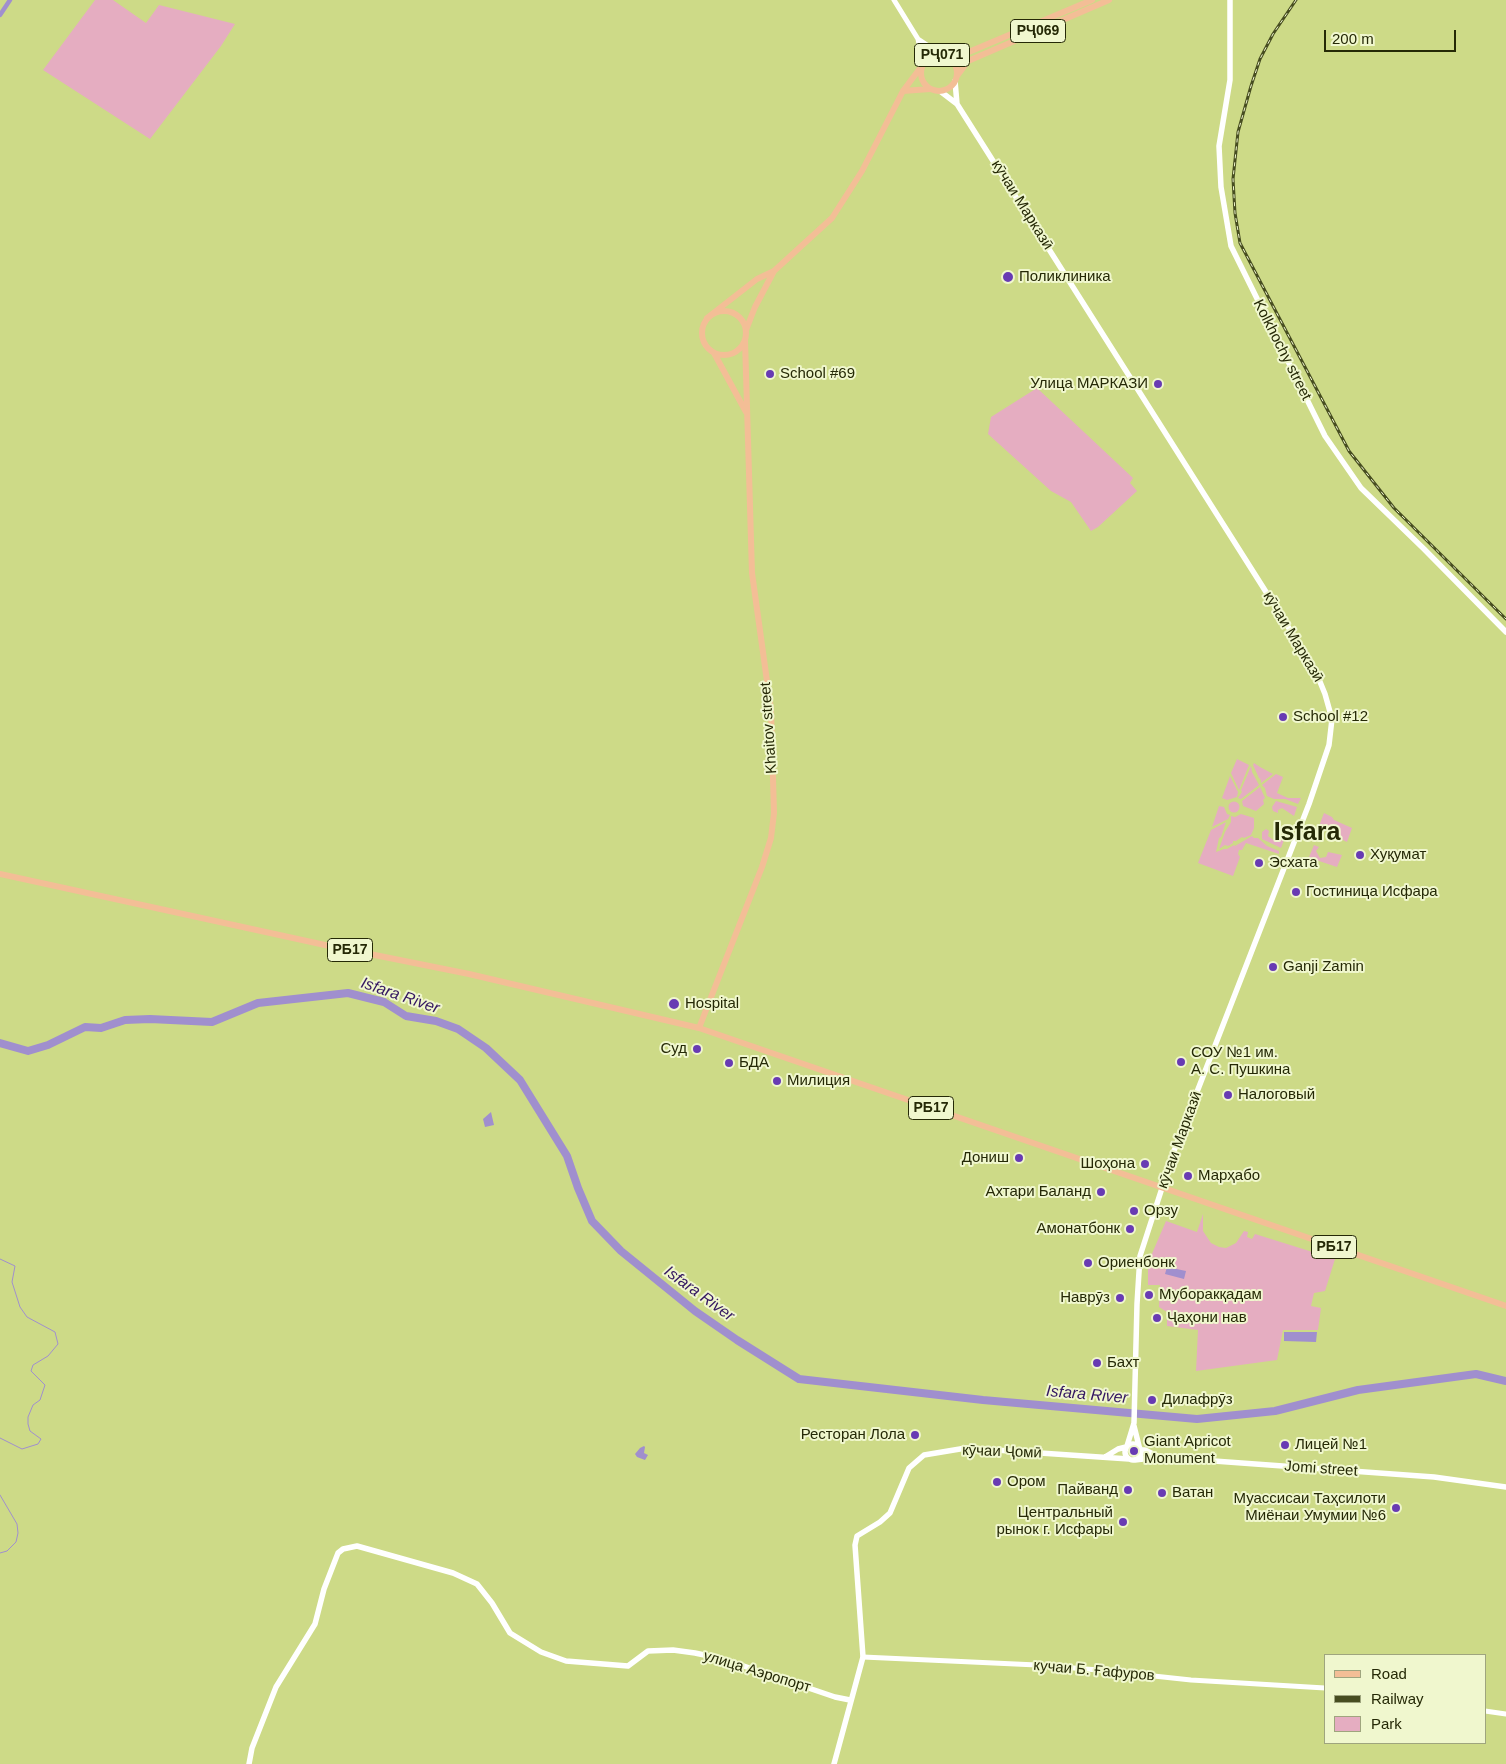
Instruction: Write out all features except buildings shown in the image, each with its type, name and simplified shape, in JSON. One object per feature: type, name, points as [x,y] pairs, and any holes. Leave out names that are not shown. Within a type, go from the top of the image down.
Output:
[{"type":"main road","name":"РҶ069","points":[[943,55],[964,54],[1092,0]]},
{"type":"main road","name":"РҶ069","points":[[956,78],[968,61],[1109,0]]},
{"type":"main road","name":"Kolkhochy street","points":[[1230,0],[1230,80],[1219,146],[1221,188],[1231,246],[1325,436],[1361,488],[1424,548],[1506,632]]},
{"type":"main road","name":"РҶ071","points":[[930,89],[921,77],[922,66],[931,56],[943,55],[953,61],[956,78],[946,90],[940,91]]},
{"type":"main road","points":[[747,416],[714,353],[702,340],[702,328],[707,318],[757,279],[774,271],[832,218],[862,171],[903,91],[922,66]]},
{"type":"main road","points":[[956,78],[957,104]]},
{"type":"main road","points":[[903,91],[930,89],[940,91],[957,104]]},
{"type":"main road","name":"кӯчаи Марказӣ","points":[[957,104],[1316,672],[1332,719],[1329,746],[1309,804],[1174,1151],[1140,1256],[1134,1424]]},
{"type":"main road","points":[[714,353],[721,355],[729,354],[741,347],[755,307],[774,271]]},
{"type":"main road","points":[[707,318],[720,311],[727,311],[740,317],[746,330]]},
{"type":"main road","name":"Khaitov street","points":[[699,1028],[762,867],[771,838],[774,813],[771,710],[752,573],[745,340]]},
{"type":"main road","name":"РБ17","points":[[0,874],[325,945],[469,974],[699,1028],[1506,1306]]},
{"type":"main road","points":[[1134,1424],[1140,1455],[1132,1459],[1124,1453],[1134,1424]]},
{"type":"main road","points":[[1104,1458],[1118,1449],[1132,1444],[1159,1457]]},
{"type":"main road","name":"кӯчаи Ҷомӣ","points":[[863,1657],[855,1545],[857,1536],[880,1522],[890,1513],[909,1468],[924,1455],[966,1448],[1132,1459]]},
{"type":"main road","name":"Jomi street","points":[[1132,1459],[1159,1457],[1434,1477],[1506,1487]]},
{"type":"main road","name":"улица Аэропорт","points":[[249,1764],[252,1748],[276,1687],[315,1624],[324,1589],[338,1553],[343,1549],[357,1546],[453,1573],[477,1584],[492,1603],[510,1633],[541,1652],[566,1661],[628,1666],[648,1651],[673,1650],[695,1653],[723,1659],[835,1697],[850,1700]]},
{"type":"main road","points":[[834,1764],[863,1657]]},
{"type":"street","points":[[894,0],[918,39],[922,66]]},
{"type":"street","points":[[918,39],[943,55]]},
{"type":"street","name":"кучаи Б. Ғафуров","points":[[863,1657],[1037,1665],[1191,1680],[1324,1688]]},
{"type":"street","points":[[1486,1711],[1506,1714]]},
{"type":"green space","points":[[95,0],[113,0],[146,23],[159,5],[235,24],[221,46],[150,139],[43,70]]},
{"type":"green space","points":[[1037,388],[1133,478],[1130,483],[1137,491],[1098,527],[1091,531],[1071,502],[1051,491],[988,434],[991,417]]},
{"type":"green space","points":[[1237,759],[1249,765],[1239,790],[1231,773]]},
{"type":"green space","points":[[1254,763],[1273,774],[1261,783],[1253,765]]},
{"type":"green space","points":[[1251,766],[1259,785],[1241,799],[1238,798],[1242,792],[1241,790]]},
{"type":"green space","points":[[1276,774],[1283,777],[1277,793],[1288,798],[1301,798],[1298,804],[1285,799],[1274,799],[1267,796],[1262,785]]},
{"type":"green space","points":[[1230,776],[1238,792],[1237,797],[1227,800],[1222,798]]},
{"type":"green space","points":[[1260,787],[1265,798],[1263,800],[1264,804],[1256,811],[1243,806],[1242,801]]},
{"type":"green space","points":[[1234,801],[1240,807],[1234,813],[1228,807]]},
{"type":"green space","points":[[1276,801],[1297,807],[1294,816],[1282,808],[1278,810],[1278,813],[1273,811],[1272,807]]},
{"type":"green space","points":[[1219,806],[1224,807],[1227,814],[1230,815],[1228,819],[1212,827]]},
{"type":"green space","points":[[1324,813],[1352,828],[1347,842],[1333,835],[1336,831],[1331,826],[1325,827],[1324,833],[1319,831]]},
{"type":"green space","points":[[1241,814],[1254,818],[1254,828],[1251,835],[1242,837],[1233,841],[1228,846],[1225,845],[1219,849],[1231,822],[1231,816],[1235,817]]},
{"type":"green space","points":[[1226,822],[1219,838],[1216,852],[1235,846],[1252,836],[1279,851],[1279,854],[1246,843],[1242,850],[1239,850],[1238,854],[1240,857],[1233,876],[1198,863],[1211,830]]},
{"type":"green space","points":[[1266,829],[1269,831],[1268,836],[1272,839],[1276,841],[1279,838],[1284,840],[1281,848],[1262,839],[1262,832]]},
{"type":"green space","points":[[1314,845],[1319,847],[1316,851],[1320,858],[1326,857],[1328,852],[1342,855],[1337,867],[1309,857]]},
{"type":"green space","points":[[1203,1214],[1203,1231],[1211,1243],[1219,1247],[1226,1248],[1236,1243],[1244,1231],[1248,1232],[1247,1237],[1252,1239],[1255,1234],[1335,1259],[1325,1291],[1314,1293],[1311,1306],[1321,1308],[1318,1330],[1283,1330],[1277,1360],[1196,1371],[1198,1330],[1167,1326],[1167,1312],[1159,1307],[1160,1285],[1148,1285],[1148,1263],[1166,1221],[1197,1232]]},
{"type":"shaded area","points":[[491,1112],[494,1125],[485,1127],[483,1119]]},
{"type":"shaded area","points":[[1167,1267],[1186,1271],[1184,1279],[1165,1274]]},
{"type":"shaded area","points":[[1284,1332],[1317,1332],[1316,1342],[1284,1341]]},
{"type":"shaded area","points":[[644,1446],[644,1453],[648,1455],[645,1460],[637,1457],[635,1454]]},
{"type":"waterway","points":[[0,15],[10,0]]},
{"type":"waterway","name":"Isfara River","points":[[0,1043],[28,1051],[48,1045],[85,1027],[101,1028],[125,1020],[150,1019],[212,1022],[258,1003],[348,993],[384,1002],[406,1016],[436,1021],[458,1029],[486,1048],[520,1080],[567,1156],[592,1221],[621,1251],[695,1311],[799,1379],[983,1400],[1197,1419],[1275,1411],[1358,1390],[1476,1374],[1506,1381]]},
{"type":"waterway","points":[[0,1259],[15,1266],[12,1282],[20,1307],[27,1317],[55,1332],[58,1344],[48,1356],[33,1365],[31,1371],[45,1385],[40,1400],[33,1405],[28,1417],[30,1431],[41,1439],[38,1444],[22,1449],[0,1438]]},
{"type":"waterway","points":[[0,1495],[17,1524],[18,1533],[16,1542],[7,1551],[0,1553]]},
{"type":"railway","points":[[1296,0],[1273,34],[1260,59],[1238,132],[1233,179],[1235,213],[1240,243],[1349,451],[1394,508],[1506,619]]},
{"type":"place","name":"Поликлиника","points":[[1008,277]]},
{"type":"place","name":"School #69","points":[[770,374]]},
{"type":"place","name":"Улица МАРКАЗИ","points":[[1158,384]]},
{"type":"place","name":"School #12","points":[[1283,717]]},
{"type":"place","name":"Хуқумат","points":[[1360,855]]},
{"type":"place","name":"Эсхата","points":[[1259,863]]},
{"type":"place","name":"Гостиница Исфара","points":[[1296,892]]},
{"type":"place","name":"Ganji Zamin","points":[[1273,967]]},
{"type":"place","name":"Hospital","points":[[674,1004]]},
{"type":"place","name":"Суд","points":[[697,1049]]},
{"type":"place","name":"СОУ №1 им. А. С. Пушкина","points":[[1181,1062]]},
{"type":"place","name":"БДА","points":[[729,1063]]},
{"type":"place","name":"Милиция","points":[[777,1081]]},
{"type":"place","name":"Налоговый","points":[[1228,1095]]},
{"type":"place","name":"Дониш","points":[[1019,1158]]},
{"type":"place","name":"Шоҳона","points":[[1145,1164]]},
{"type":"place","name":"Марҳабо","points":[[1188,1176]]},
{"type":"place","name":"Ахтари Баланд","points":[[1101,1192]]},
{"type":"place","name":"Орзу","points":[[1134,1211]]},
{"type":"place","name":"Амонатбонк","points":[[1130,1229]]},
{"type":"place","name":"Ориенбонк","points":[[1088,1263]]},
{"type":"place","name":"Муборакқадам","points":[[1149,1295]]},
{"type":"place","name":"Наврӯз","points":[[1120,1298]]},
{"type":"place","name":"Ҷаҳони нав","points":[[1157,1318]]},
{"type":"place","name":"Бахт","points":[[1097,1363]]},
{"type":"place","name":"Дилафрӯз","points":[[1152,1400]]},
{"type":"place","name":"Ресторан Лола","points":[[915,1435]]},
{"type":"place","name":"Лицей №1","points":[[1285,1445]]},
{"type":"place","name":"Giant Apricot Monument","points":[[1134,1451]]},
{"type":"place","name":"Ором","points":[[997,1482]]},
{"type":"place","name":"Пайванд","points":[[1128,1490]]},
{"type":"place","name":"Ватан","points":[[1162,1493]]},
{"type":"place","name":"Муассисаи Таҳсилоти Миёнаи Умумии №6","points":[[1396,1508]]},
{"type":"place","name":"Центральный рынок г. Исфары","points":[[1123,1522]]},
{"type":"district","name":"Isfara","points":[[1307,833]]}]
